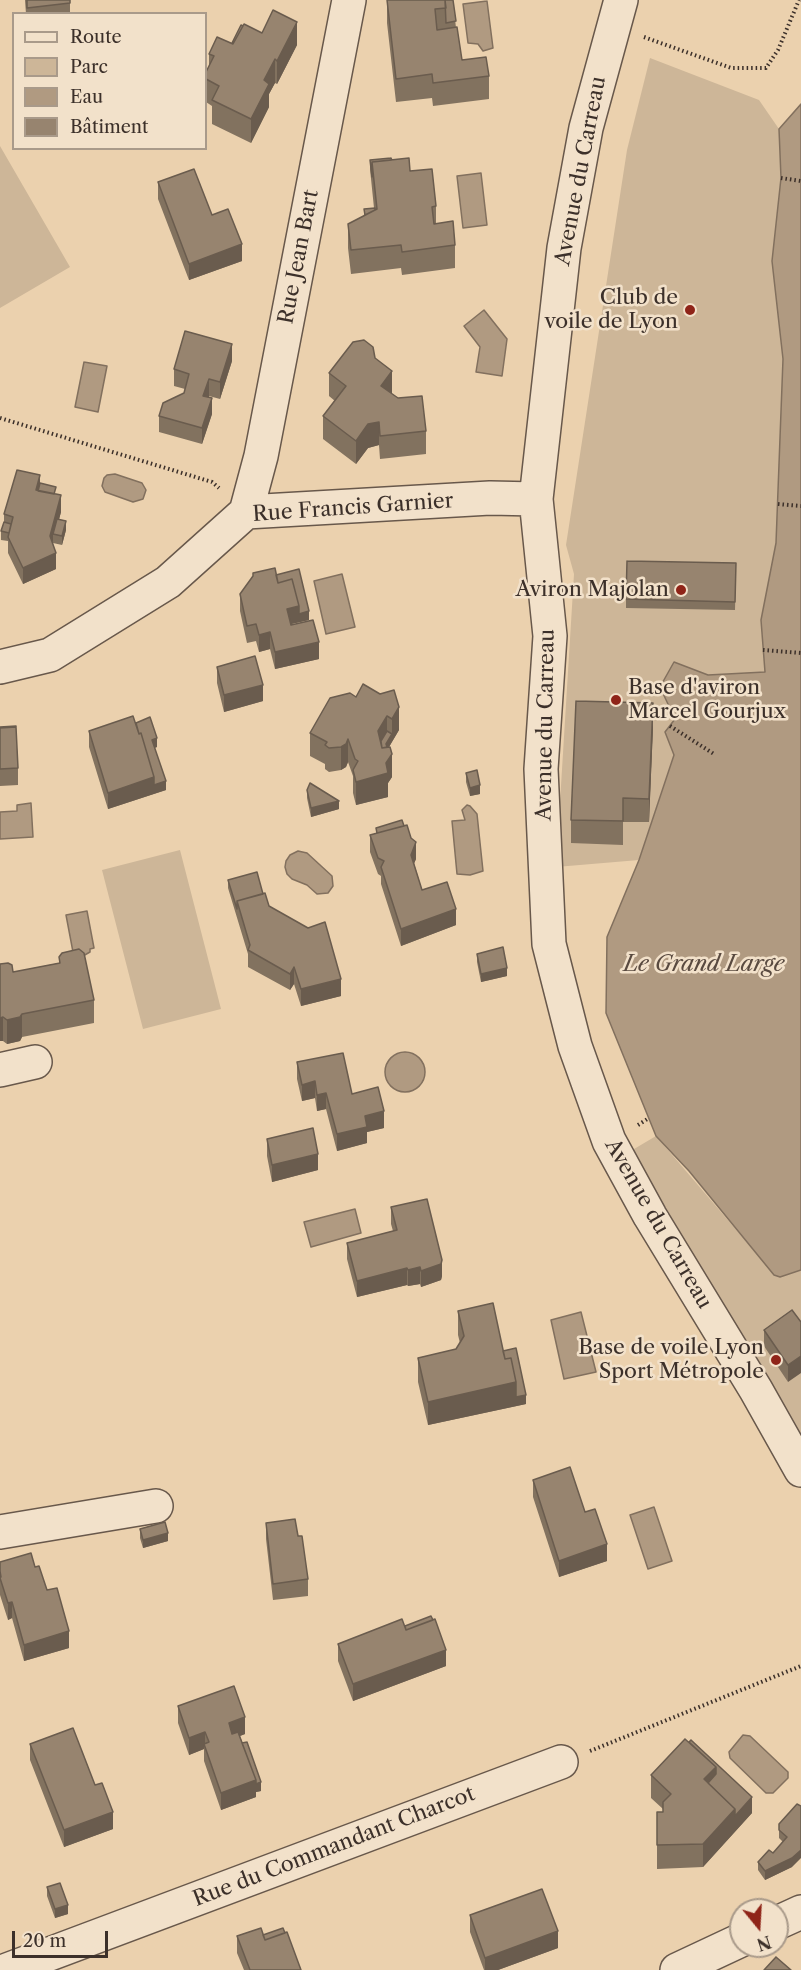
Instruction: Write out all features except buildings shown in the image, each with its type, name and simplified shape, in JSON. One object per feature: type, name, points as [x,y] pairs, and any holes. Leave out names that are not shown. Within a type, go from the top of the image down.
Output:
[{"type":"street","name":"Rue Jean Bart","points":[[246,512],[261,456],[349,0]]},
{"type":"street","name":"Avenue du Carreau","points":[[617,11],[586,128],[564,248],[536,498],[550,636],[541,769],[549,944],[575,1046],[609,1141],[650,1216],[756,1390],[801,1470]]},
{"type":"street","name":"Rue Francis Garnier","points":[[0,667],[50,655],[168,582],[246,512],[490,498],[536,498]]},
{"type":"street","points":[[0,1070],[35,1062]]},
{"type":"street","points":[[0,1532],[156,1506]]},
{"type":"street","name":"Rue du Commandant Charcot","points":[[7,1970],[561,1762]]},
{"type":"street","points":[[677,1970],[729,1946]]},
{"type":"path","points":[[617,11],[640,36],[731,68],[766,68],[778,50],[799,0]]},
{"type":"path","points":[[781,178],[801,182]]},
{"type":"path","points":[[0,418],[212,482],[246,512]]},
{"type":"path","points":[[778,504],[801,506]]},
{"type":"path","points":[[763,650],[801,653]]},
{"type":"path","points":[[670,726],[714,754]]},
{"type":"path","points":[[561,1762],[801,1666]]},
{"type":"green space","name":"Club de voile de Lyon","points":[[650,58],[759,100],[779,129],[781,178],[772,261],[783,359],[776,543],[761,620],[765,672],[708,675],[660,687],[675,720],[665,732],[674,755],[639,860],[556,867],[574,574],[566,545],[627,150]]},
{"type":"green space","points":[[0,146],[70,267],[0,308]]},
{"type":"green space","points":[[180,850],[221,1009],[143,1029],[102,870]]},
{"type":"green space","name":"Base de voile Lyon Sport Métropole","points":[[656,1136],[774,1274],[801,1268],[801,1445],[629,1152]]},
{"type":"water","points":[[487,1],[493,48],[483,51],[478,44],[468,43],[463,4]]},
{"type":"water","name":"Le Grand Large","points":[[801,104],[801,1270],[780,1277],[774,1275],[689,1171],[656,1136],[606,1013],[607,937],[639,860],[674,755],[665,732],[675,719],[660,687],[674,662],[708,675],[765,672],[761,620],[776,543],[783,359],[772,261],[781,178],[779,129]]},
{"type":"water","points":[[481,173],[487,225],[463,228],[457,176]]},
{"type":"water","points":[[484,310],[507,339],[502,376],[476,372],[480,347],[464,326]]},
{"type":"water","points":[[84,362],[107,366],[98,412],[75,407]]},
{"type":"water","points":[[115,474],[142,483],[146,490],[143,499],[133,502],[105,492],[102,486],[104,478]]},
{"type":"water","points":[[342,574],[355,627],[326,634],[314,581]]},
{"type":"water","points":[[31,803],[33,837],[0,839],[0,812],[17,811],[17,805]]},
{"type":"water","points":[[467,805],[477,814],[483,871],[470,875],[457,874],[452,821],[465,820],[462,810]]},
{"type":"water","points":[[298,851],[307,853],[332,876],[333,886],[328,893],[317,894],[307,885],[292,879],[287,874],[286,861],[290,855]]},
{"type":"water","points":[[87,911],[94,948],[83,956],[73,952],[66,915]]},
{"type":"water","points":[[405,1052],[413,1053],[419,1058],[424,1064],[424,1080],[419,1086],[413,1091],[405,1092],[397,1091],[391,1086],[386,1080],[385,1072],[386,1064],[391,1058],[397,1053]]},
{"type":"water","points":[[355,1209],[361,1233],[311,1247],[304,1222]]},
{"type":"water","points":[[581,1312],[596,1372],[564,1379],[551,1320]]},
{"type":"water","points":[[654,1507],[672,1561],[648,1569],[630,1515]]},
{"type":"water","points":[[743,1735],[750,1736],[788,1772],[788,1778],[773,1793],[766,1793],[730,1758],[729,1752]]},
{"type":"place","name":"Club de voile de Lyon","points":[[690,310]]},
{"type":"place","name":"Aviron Majolan","points":[[681,590]]},
{"type":"place","name":"Base d'aviron Marcel Gourjux","points":[[616,700]]},
{"type":"place","name":"Base de voile Lyon Sport Métropole","points":[[776,1360]]}]
